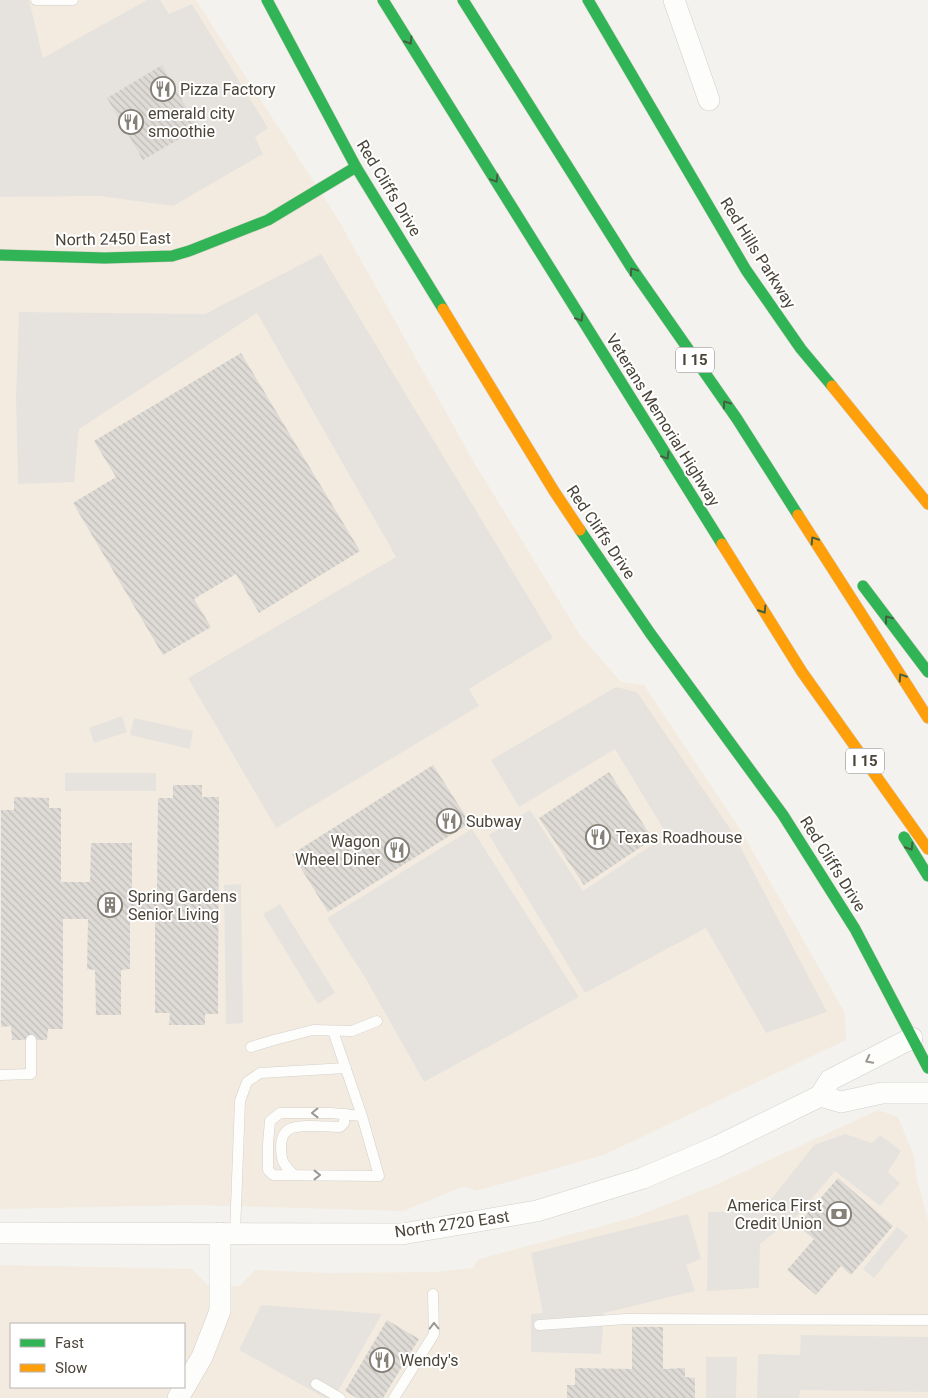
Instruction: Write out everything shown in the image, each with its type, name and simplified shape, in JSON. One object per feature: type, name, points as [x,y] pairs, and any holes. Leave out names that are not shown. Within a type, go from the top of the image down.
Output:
[{"type":"main road","name":"Red Cliffs Drive","points":[[267,0],[356,167],[559,499],[650,633],[783,815],[855,929],[928,1068]]},
{"type":"main road","name":"Veterans Memorial Highway","points":[[383,0],[802,672],[928,850]]},
{"type":"main road","name":"I 15","points":[[463,0],[631,268],[737,420],[928,718]]},
{"type":"main road","name":"Red Hills Parkway","points":[[588,0],[746,270],[801,349],[928,504]]},
{"type":"main road","name":"North 2450 East","points":[[0,255],[105,258],[172,256],[268,220],[356,167]]},
{"type":"main road","points":[[737,420],[826,538]]},
{"type":"main road","points":[[856,577],[928,672]]},
{"type":"main road","points":[[802,672],[928,876]]},
{"type":"street","points":[[674,0],[709,100]]},
{"type":"street","name":"North 2720 East","points":[[0,1233],[402,1234],[537,1212],[643,1178],[716,1147],[820,1096],[830,1080],[912,1038]]},
{"type":"street","points":[[820,1096],[841,1102],[882,1093],[928,1093]]},
{"type":"street","points":[[185,1386],[202,1357],[220,1312],[227,1233]]},
{"type":"lane","points":[[36,0],[73,0]]},
{"type":"lane","points":[[251,1047],[313,1030],[352,1031],[376,1021]]},
{"type":"lane","points":[[333,1031],[362,1116],[379,1176],[273,1175],[268,1170],[270,1121],[280,1113],[331,1113],[362,1116]]},
{"type":"lane","points":[[0,1076],[30,1074],[31,1040]]},
{"type":"lane","points":[[227,1233],[240,1101],[247,1082],[260,1073],[346,1068]]},
{"type":"lane","points":[[294,1175],[283,1164],[281,1152],[281,1140],[287,1130],[295,1126],[340,1127],[344,1122],[345,1114]]},
{"type":"lane","points":[[394,1398],[434,1334],[433,1294]]},
{"type":"lane","points":[[539,1325],[626,1318],[928,1320]]},
{"type":"lane","points":[[316,1384],[340,1398]]},
{"type":"shaded area","points":[[0,0],[196,0],[338,219],[475,464],[580,635],[621,682],[644,685],[740,829],[845,1013],[846,1040],[606,1154],[476,1191],[464,1186],[404,1211],[194,1205],[0,1209]]},
{"type":"shaded area","points":[[0,0],[29,0],[43,58],[147,0],[160,0],[169,14],[192,4],[268,128],[255,137],[263,154],[173,206],[99,196],[0,197]]},
{"type":"shaded area","points":[[321,254],[553,638],[469,689],[479,706],[276,828],[188,678],[396,557],[257,313],[79,429],[74,482],[18,484],[16,397],[19,312],[205,314]]},
{"type":"shaded area","points":[[616,687],[637,692],[733,833],[827,1012],[766,1033],[706,928],[585,993],[489,835],[530,810],[583,891],[667,835],[615,749],[519,807],[491,760]]},
{"type":"shaded area","points":[[122,716],[127,732],[94,743],[89,728]]},
{"type":"shaded area","points":[[134,718],[193,731],[190,749],[130,735]]},
{"type":"shaded area","points":[[65,773],[156,773],[156,791],[65,791]]},
{"type":"shaded area","points":[[472,829],[579,997],[424,1082],[366,979],[327,918]]},
{"type":"shaded area","points":[[241,884],[243,1023],[226,1024],[224,885]]},
{"type":"shaded area","points":[[280,904],[335,993],[318,1004],[263,914]]},
{"type":"shaded area","points":[[878,1110],[898,1117],[914,1156],[917,1179],[928,1220],[928,1398],[0,1398],[0,1265],[192,1269],[208,1285],[240,1286],[255,1270],[329,1273],[435,1272],[473,1268],[479,1259],[632,1218],[715,1185]]},
{"type":"shaded area","points":[[845,1134],[872,1143],[880,1135],[901,1151],[888,1172],[900,1183],[880,1206],[835,1171],[799,1214],[760,1244],[759,1288],[707,1291],[708,1212],[762,1211],[814,1145]]},
{"type":"shaded area","points":[[688,1214],[701,1259],[686,1265],[695,1291],[604,1313],[601,1354],[531,1352],[531,1314],[543,1313],[531,1253]]},
{"type":"shaded area","points":[[897,1227],[908,1236],[874,1278],[863,1269]]},
{"type":"shaded area","points":[[261,1305],[382,1314],[334,1398],[325,1398],[239,1350]]},
{"type":"shaded area","points":[[801,1335],[928,1337],[928,1392],[800,1390],[799,1398],[757,1398],[758,1354],[800,1355]]},
{"type":"shaded area","points":[[706,1357],[737,1357],[736,1398],[706,1398]]},
{"type":"building","points":[[162,65],[198,128],[143,160],[107,98]]},
{"type":"building","points":[[241,353],[360,551],[259,613],[236,574],[194,599],[211,627],[163,655],[73,503],[116,477],[94,441]]},
{"type":"building","points":[[433,765],[470,823],[328,912],[292,854]]},
{"type":"building","points":[[609,772],[653,839],[584,885],[539,818]]},
{"type":"building","name":"Spring Gardens Senior Living","points":[[173,785],[202,785],[202,797],[219,797],[218,1014],[205,1014],[205,1025],[169,1025],[170,1013],[155,1013],[155,919],[130,919],[130,969],[121,970],[121,1015],[96,1015],[95,970],[87,969],[88,919],[63,919],[63,1029],[48,1029],[47,1040],[12,1040],[11,1026],[1,1027],[1,810],[14,810],[14,797],[49,798],[49,808],[61,808],[61,882],[90,882],[91,843],[132,843],[132,892],[157,892],[158,798],[173,798]]},
{"type":"building","points":[[838,1178],[893,1226],[851,1275],[841,1266],[816,1295],[787,1270],[814,1239],[797,1225]]},
{"type":"building","points":[[387,1320],[419,1339],[383,1398],[357,1398],[345,1391]]},
{"type":"building","points":[[632,1327],[663,1327],[663,1369],[685,1368],[685,1377],[695,1378],[695,1398],[567,1398],[567,1385],[575,1385],[575,1368],[632,1369]]},
{"type":"traffic: fast","points":[[267,0],[356,167],[443,309]]},
{"type":"traffic: fast","points":[[383,0],[722,544]]},
{"type":"traffic: fast","points":[[463,0],[631,267],[737,419],[798,515]]},
{"type":"traffic: fast","points":[[588,0],[746,270],[801,349],[832,386]]},
{"type":"traffic: fast","points":[[0,255],[105,258],[172,256],[268,220],[356,167]]},
{"type":"traffic: fast","points":[[580,530],[650,633],[783,815],[855,929],[928,1068]]},
{"type":"traffic: fast","points":[[863,586],[928,672]]},
{"type":"traffic: fast","points":[[904,837],[928,876]]},
{"type":"traffic: slow","points":[[443,309],[554,491],[580,530]]},
{"type":"traffic: slow","points":[[832,386],[928,504]]},
{"type":"traffic: slow","points":[[798,515],[928,718]]},
{"type":"traffic: slow","points":[[722,544],[802,672],[928,849]]},
{"type":"place","name":"Pizza Factory","points":[[163,89]]},
{"type":"place","name":"emerald city smoothie","points":[[131,122]]},
{"type":"place","name":"Subway","points":[[449,821]]},
{"type":"place","name":"Texas Roadhouse","points":[[598,837]]},
{"type":"place","name":"Wagon Wheel Diner","points":[[397,850]]},
{"type":"place","name":"Spring Gardens Senior Living","points":[[110,905]]},
{"type":"place","name":"America First Credit Union","points":[[839,1214]]},
{"type":"place","name":"Wendy's","points":[[382,1360]]}]
